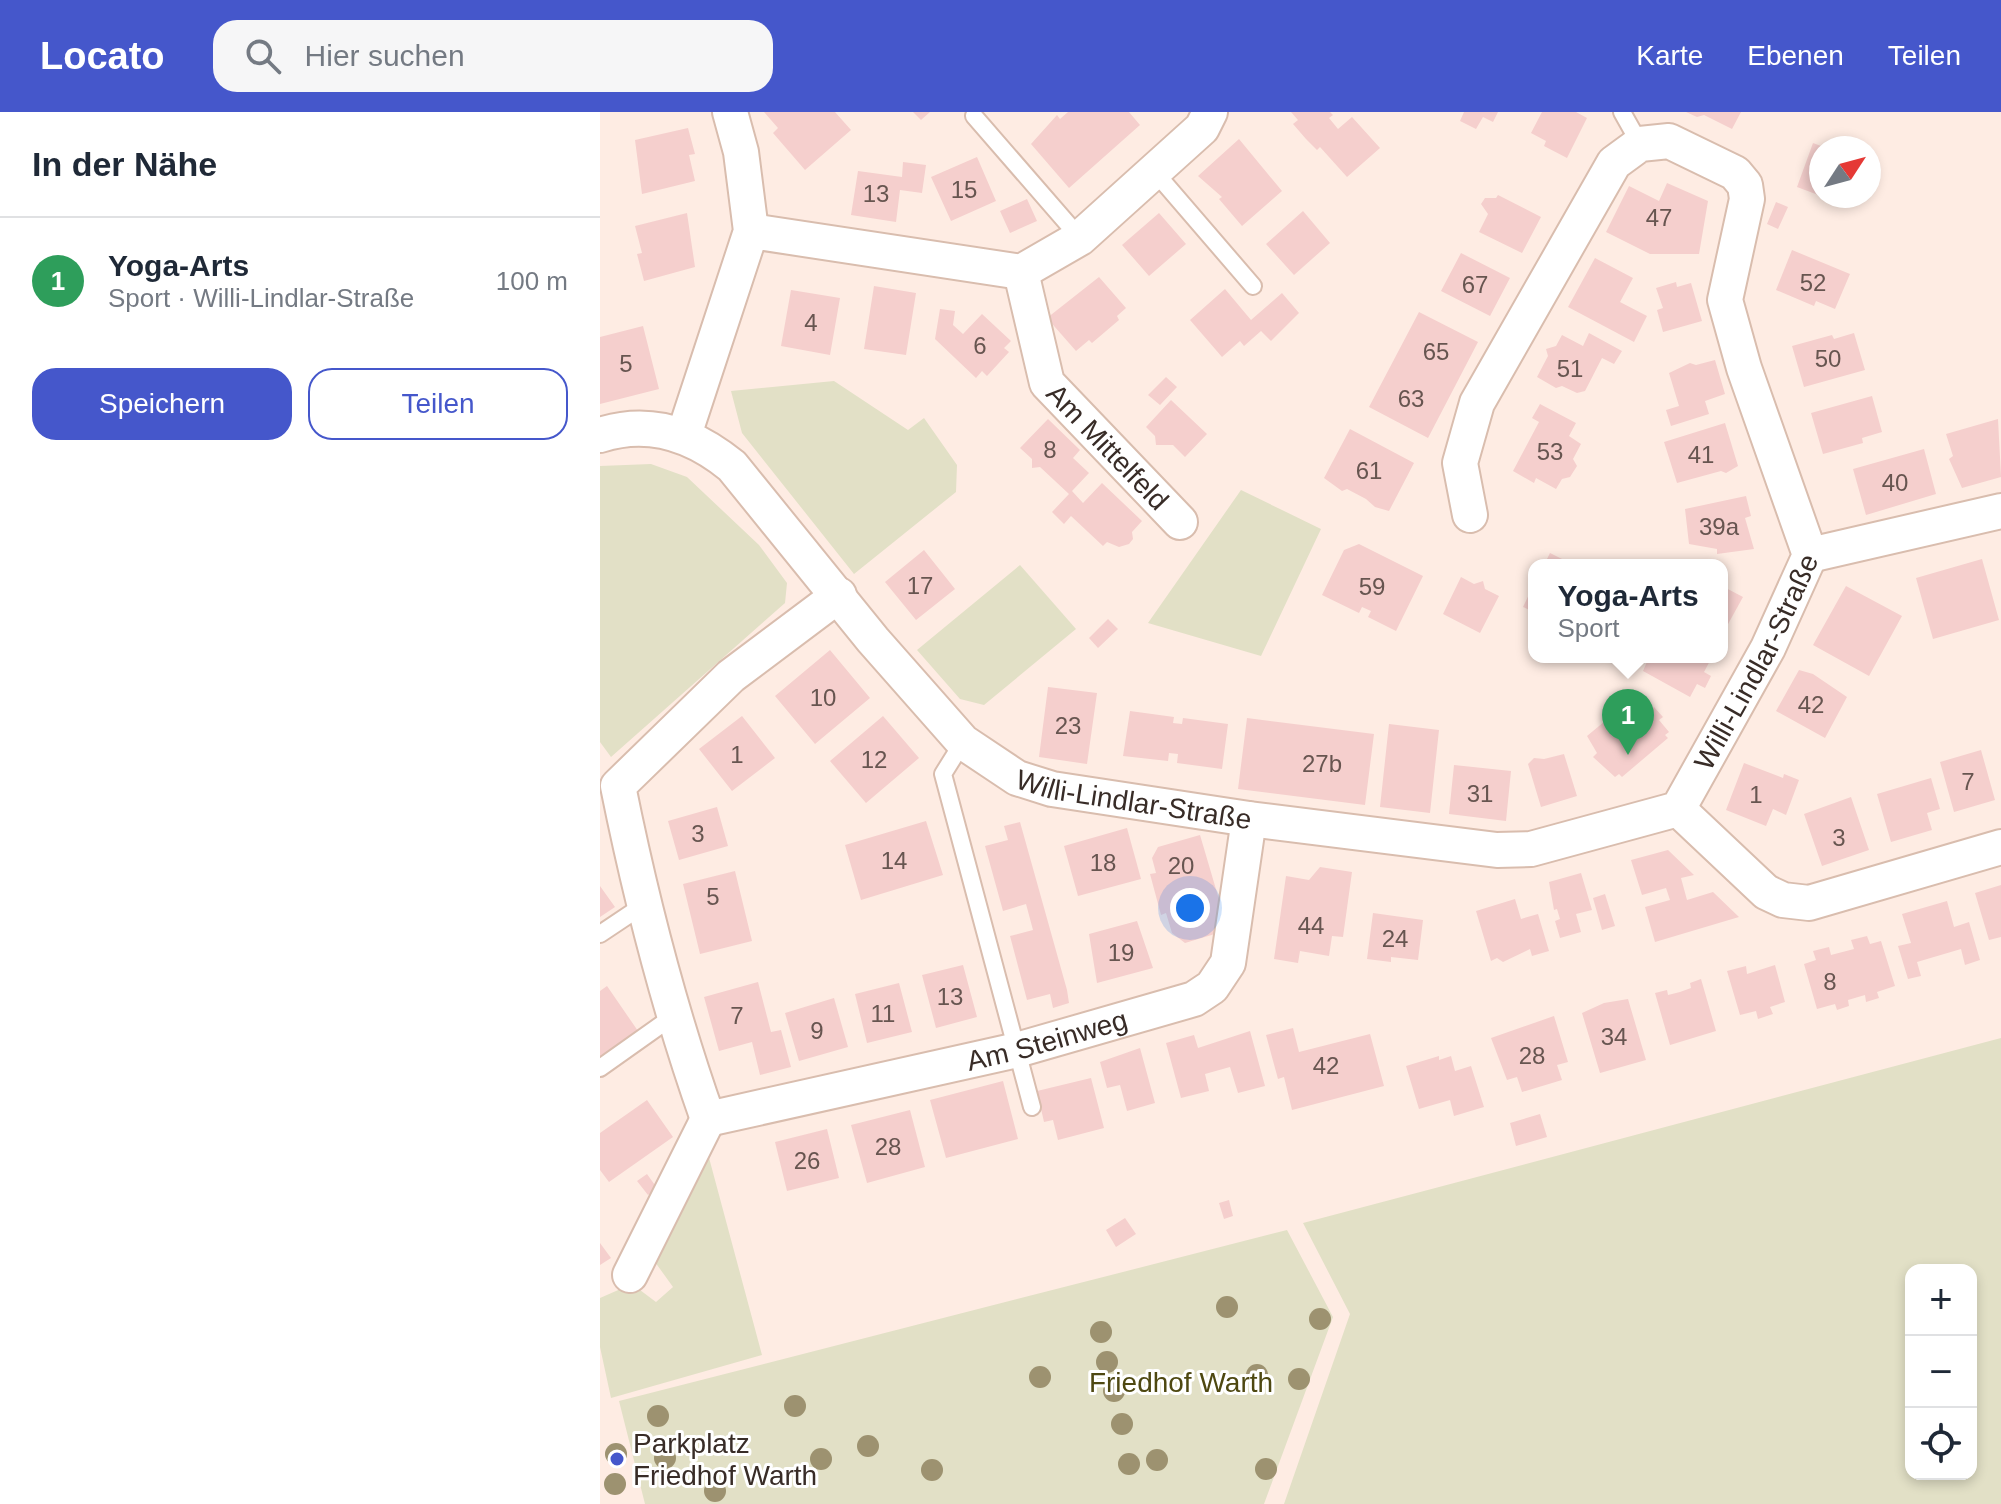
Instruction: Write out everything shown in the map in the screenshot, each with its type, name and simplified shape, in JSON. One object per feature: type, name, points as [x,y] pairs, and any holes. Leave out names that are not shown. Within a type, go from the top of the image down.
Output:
[{"type":"street","points":[[684,435],[751,231],[741,152],[730,112]]},
{"type":"street","points":[[751,231],[1021,272],[1080,238],[1202,128],[1210,112]]},
{"type":"street","name":"Willi-Lindlar-Straße","points":[[600,435],[620,429],[642,428],[684,435],[710,448],[732,466],[873,640],[963,742],[1017,778],[1052,789],[1249,819],[1497,850],[1531,849],[1678,809],[1768,648],[1810,555],[1744,368],[1725,300],[1747,199],[1745,185],[1735,173],[1669,141],[1640,144]]},
{"type":"street","points":[[1470,515],[1460,463],[1477,403],[1614,163],[1640,144]]},
{"type":"street","name":"Am Mittelfeld","points":[[1021,272],[1047,383],[1180,522]]},
{"type":"street","points":[[1810,555],[2001,511]]},
{"type":"street","points":[[630,1275],[708,1119],[672,1017],[606,783],[731,676],[839,595]]},
{"type":"street","points":[[1678,809],[1766,892],[1783,900],[1809,903],[2001,847]]},
{"type":"street","name":"Am Steinweg","points":[[708,1119],[1017,1050],[1194,999],[1212,987],[1228,963],[1249,819]]},
{"type":"lane","points":[[1622,112],[1640,144]]},
{"type":"lane","points":[[974,116],[1080,238]]},
{"type":"lane","points":[[1154,171],[1253,286]]},
{"type":"lane","points":[[963,742],[943,774],[1032,1107]]},
{"type":"lane","points":[[600,934],[642,906]]},
{"type":"lane","points":[[600,1068],[672,1017]]},
{"type":"green space","points":[[834,381],[908,430],[924,418],[957,465],[956,492],[854,574],[742,433],[731,391]]},
{"type":"green space","points":[[651,464],[687,477],[759,545],[787,583],[785,603],[611,757],[600,742],[600,466]]},
{"type":"green space","points":[[1241,490],[1321,529],[1261,656],[1148,623]]},
{"type":"green space","points":[[1020,565],[1076,629],[984,705],[960,699],[917,650]]},
{"type":"green space","points":[[2001,1038],[2001,1504],[1284,1504],[1350,1314],[1303,1223]]},
{"type":"green space","points":[[708,1154],[762,1355],[611,1398],[600,1347],[600,1298],[632,1284],[656,1302],[673,1287],[655,1262]]},
{"type":"green space","name":"Friedhof Warth","points":[[1287,1230],[1333,1317],[1264,1504],[645,1504],[619,1401]]},
{"type":"building","points":[[764,112],[835,112],[851,130],[805,170],[773,133],[778,128]]},
{"type":"building","points":[[913,112],[930,112],[921,120]]},
{"type":"building","points":[[1068,112],[1129,112],[1140,125],[1069,188],[1031,144],[1057,115],[1060,119]]},
{"type":"building","points":[[1291,112],[1330,112],[1333,115],[1329,118],[1338,129],[1352,117],[1380,148],[1347,177],[1320,147],[1317,150],[1293,124],[1298,120]]},
{"type":"building","points":[[1464,112],[1498,112],[1493,122],[1483,117],[1476,129],[1460,121]]},
{"type":"building","points":[[1542,112],[1576,112],[1587,118],[1567,158],[1544,146],[1546,141],[1531,133]]},
{"type":"building","points":[[1686,112],[1741,112],[1732,129],[1704,115],[1697,117]]},
{"type":"building","points":[[688,128],[695,154],[689,155],[695,181],[642,194],[635,140]]},
{"type":"building","points":[[1239,139],[1282,191],[1242,226],[1219,199],[1222,197],[1198,176]]},
{"type":"building","points":[[1809,154],[1809,192],[1797,187]]},
{"type":"building","points":[[977,157],[996,201],[951,221],[931,177]]},
{"type":"building","points":[[903,162],[926,165],[922,193],[900,190],[896,222],[851,215],[858,171],[902,177]]},
{"type":"building","points":[[1667,183],[1708,201],[1699,254],[1650,254],[1606,232],[1629,186],[1659,201]]},
{"type":"building","points":[[1498,195],[1541,217],[1522,253],[1479,232],[1488,214],[1481,204],[1485,198],[1496,198]]},
{"type":"building","points":[[1027,199],[1037,221],[1010,233],[1000,211]]},
{"type":"building","points":[[1776,202],[1788,207],[1778,229],[1767,224]]},
{"type":"building","points":[[1303,211],[1330,243],[1294,275],[1266,244]]},
{"type":"building","points":[[687,213],[695,267],[644,281],[637,254],[642,253],[635,226]]},
{"type":"building","points":[[1159,213],[1186,244],[1149,276],[1122,245]]},
{"type":"building","points":[[1792,250],[1850,274],[1835,309],[1816,301],[1814,306],[1776,290]]},
{"type":"building","points":[[1461,253],[1510,278],[1490,316],[1441,291]]},
{"type":"building","points":[[1595,258],[1633,278],[1620,302],[1647,316],[1634,342],[1568,307]]},
{"type":"building","points":[[1099,277],[1126,308],[1117,316],[1119,320],[1092,343],[1089,340],[1076,351],[1047,318]]},
{"type":"building","points":[[1676,282],[1677,287],[1691,283],[1702,321],[1663,332],[1657,310],[1663,308],[1656,288]]},
{"type":"building","points":[[874,286],[916,293],[906,355],[864,349]]},
{"type":"building","points":[[1225,289],[1251,320],[1282,293],[1299,313],[1271,341],[1261,331],[1244,346],[1240,341],[1222,357],[1190,320]]},
{"type":"building","points":[[791,290],[840,298],[830,355],[781,346]]},
{"type":"building","points":[[940,309],[955,311],[953,325],[963,334],[982,314],[1011,341],[1004,348],[1009,352],[987,376],[982,371],[976,378],[935,339]]},
{"type":"building","points":[[1419,312],[1478,342],[1428,438],[1369,407]]},
{"type":"building","points":[[643,326],[659,389],[600,404],[600,337]]},
{"type":"building","points":[[1589,333],[1622,351],[1614,364],[1602,358],[1585,391],[1577,393],[1562,386],[1556,388],[1537,377],[1548,356],[1546,349],[1556,346],[1562,335],[1583,346]]},
{"type":"building","points":[[1854,333],[1865,370],[1804,387],[1792,346],[1832,335],[1834,339]]},
{"type":"building","points":[[1715,360],[1725,394],[1705,401],[1709,414],[1671,426],[1666,410],[1679,406],[1669,373],[1690,363],[1696,365]]},
{"type":"building","points":[[1166,377],[1177,387],[1160,405],[1148,395]]},
{"type":"building","points":[[1872,396],[1882,432],[1862,438],[1863,443],[1823,454],[1811,413]]},
{"type":"building","points":[[1171,400],[1207,434],[1185,457],[1173,445],[1156,445],[1155,436],[1146,427]]},
{"type":"building","points":[[1540,404],[1576,423],[1569,436],[1581,444],[1573,459],[1577,466],[1556,489],[1536,478],[1534,483],[1513,471],[1539,422],[1532,418]]},
{"type":"building","points":[[1048,419],[1080,450],[1073,458],[1089,473],[1072,491],[1083,503],[1102,483],[1142,521],[1132,532],[1133,539],[1129,544],[1119,547],[1107,542],[1103,546],[1071,516],[1064,524],[1052,512],[1069,494],[1040,467],[1032,468],[1032,459],[1020,448]]},
{"type":"building","points":[[1998,419],[2001,477],[1962,488],[1949,459],[1953,456],[1946,434]]},
{"type":"building","points":[[1725,423],[1738,466],[1726,473],[1721,471],[1677,483],[1664,442]]},
{"type":"building","points":[[1350,429],[1414,463],[1389,511],[1375,507],[1347,489],[1342,491],[1324,478]]},
{"type":"building","points":[[1924,449],[1936,494],[1866,515],[1853,469]]},
{"type":"building","points":[[1746,496],[1751,516],[1745,518],[1754,549],[1717,554],[1717,549],[1689,544],[1685,509]]},
{"type":"building","points":[[1359,544],[1423,576],[1396,631],[1368,617],[1371,611],[1362,607],[1359,613],[1322,595],[1344,550]]},
{"type":"building","points":[[924,550],[955,589],[916,620],[885,582]]},
{"type":"building","points":[[1550,553],[1562,559],[1547,559]]},
{"type":"building","points":[[1982,559],[1999,620],[1933,639],[1916,578]]},
{"type":"building","points":[[1461,577],[1474,584],[1483,581],[1485,589],[1499,596],[1480,633],[1443,614]]},
{"type":"building","points":[[1846,586],[1902,616],[1869,676],[1813,645]]},
{"type":"building","points":[[1728,589],[1743,597],[1728,624]]},
{"type":"building","points":[[1108,619],[1118,629],[1098,648],[1089,638]]},
{"type":"building","points":[[830,650],[870,698],[815,744],[775,696]]},
{"type":"building","points":[[1646,663],[1709,663],[1704,672],[1711,676],[1705,688],[1697,684],[1690,697],[1643,671]]},
{"type":"building","points":[[1799,670],[1813,674],[1847,697],[1825,738],[1776,711]]},
{"type":"building","points":[[1048,687],[1097,693],[1087,764],[1039,757]]},
{"type":"building","points":[[1634,697],[1649,711],[1654,707],[1663,717],[1659,720],[1669,732],[1665,735],[1668,738],[1622,777],[1619,774],[1615,777],[1593,757],[1597,753],[1587,736]]},
{"type":"building","points":[[1130,711],[1174,717],[1173,723],[1182,724],[1183,718],[1228,724],[1222,769],[1177,763],[1178,754],[1169,753],[1168,761],[1123,756]]},
{"type":"building","points":[[742,716],[775,758],[732,791],[699,749]]},
{"type":"building","points":[[883,716],[919,758],[866,803],[830,761]]},
{"type":"building","points":[[1247,718],[1374,734],[1365,805],[1238,789]]},
{"type":"building","points":[[1389,724],[1439,730],[1430,813],[1380,807]]},
{"type":"building","points":[[1981,750],[1995,800],[1954,812],[1940,762]]},
{"type":"building","points":[[1564,754],[1577,796],[1541,807],[1528,764],[1534,758]]},
{"type":"building","points":[[1744,763],[1783,778],[1784,774],[1799,780],[1786,815],[1773,809],[1766,826],[1726,810]]},
{"type":"building","points":[[1454,765],[1511,771],[1506,821],[1449,814]]},
{"type":"building","points":[[1931,778],[1940,809],[1927,813],[1932,830],[1891,842],[1877,794]]},
{"type":"building","points":[[1851,797],[1869,850],[1822,866],[1804,814]]},
{"type":"building","points":[[717,807],[728,846],[679,860],[668,821]]},
{"type":"building","points":[[926,821],[943,875],[861,900],[845,845]]},
{"type":"building","points":[[1020,822],[1067,990],[1069,1003],[1053,1008],[1050,994],[1027,1000],[1010,936],[1033,930],[1026,904],[1003,911],[985,846],[1008,840],[1004,826]]},
{"type":"building","points":[[1127,828],[1141,879],[1078,896],[1064,846]]},
{"type":"building","points":[[1200,835],[1228,930],[1185,943],[1172,933],[1166,913],[1161,915],[1150,874],[1156,873],[1152,858],[1158,847]]},
{"type":"building","points":[[1668,850],[1694,875],[1681,878],[1687,900],[1713,892],[1739,917],[1655,942],[1645,907],[1670,900],[1666,888],[1642,895],[1631,860]]},
{"type":"building","points":[[1320,867],[1352,872],[1343,937],[1332,936],[1329,956],[1300,951],[1298,963],[1274,959],[1286,876],[1309,880]]},
{"type":"building","points":[[735,871],[752,941],[700,954],[683,884]]},
{"type":"building","points":[[1581,873],[1592,910],[1576,914],[1581,932],[1560,938],[1555,921],[1560,919],[1557,909],[1554,910],[1549,882]]},
{"type":"building","points":[[2001,885],[2001,937],[1989,940],[1975,893]]},
{"type":"building","points":[[600,886],[615,907],[600,917]]},
{"type":"building","points":[[1605,894],[1615,926],[1602,930],[1593,898]]},
{"type":"building","points":[[1515,899],[1521,919],[1538,914],[1549,951],[1532,956],[1530,949],[1503,962],[1497,958],[1491,961],[1476,911]]},
{"type":"building","points":[[1947,901],[1954,927],[1969,922],[1980,960],[1965,965],[1961,949],[1917,962],[1921,976],[1908,979],[1898,946],[1911,943],[1902,914]]},
{"type":"building","points":[[1373,913],[1423,920],[1418,960],[1391,957],[1391,962],[1367,959]]},
{"type":"building","points":[[1137,921],[1153,968],[1097,983],[1089,934]]},
{"type":"building","points":[[1867,936],[1870,944],[1881,941],[1895,986],[1877,992],[1879,998],[1866,1002],[1865,995],[1848,1000],[1849,1006],[1837,1010],[1835,1004],[1817,1009],[1804,964],[1816,960],[1813,951],[1829,947],[1831,955],[1854,949],[1851,940]]},
{"type":"building","points":[[963,965],[977,1017],[936,1028],[922,975]]},
{"type":"building","points":[[1775,965],[1785,1002],[1770,1007],[1773,1014],[1758,1019],[1756,1011],[1740,1015],[1727,971],[1746,966],[1747,974]]},
{"type":"building","points":[[1701,979],[1716,1031],[1670,1045],[1655,993],[1667,990],[1668,995],[1680,992]]},
{"type":"building","points":[[758,982],[771,1032],[781,1030],[791,1067],[760,1075],[752,1042],[719,1051],[704,997]]},
{"type":"building","points":[[899,983],[912,1032],[867,1043],[855,994]]},
{"type":"building","points":[[607,986],[638,1031],[600,1057],[600,991]]},
{"type":"building","points":[[834,998],[848,1047],[799,1061],[785,1013]]},
{"type":"building","points":[[1628,999],[1646,1060],[1600,1073],[1582,1013],[1604,1003]]},
{"type":"building","points":[[1554,1016],[1568,1062],[1557,1065],[1562,1080],[1522,1092],[1517,1077],[1507,1080],[1491,1038]]},
{"type":"building","points":[[1293,1028],[1299,1052],[1370,1034],[1384,1086],[1292,1110],[1284,1077],[1278,1079],[1266,1035]]},
{"type":"building","points":[[1250,1031],[1265,1086],[1238,1093],[1230,1067],[1205,1074],[1209,1091],[1181,1098],[1166,1043],[1194,1035],[1198,1048]]},
{"type":"building","points":[[1140,1048],[1155,1103],[1127,1111],[1120,1085],[1107,1088],[1100,1062]]},
{"type":"building","points":[[1439,1056],[1439,1060],[1451,1056],[1455,1071],[1471,1066],[1484,1107],[1454,1116],[1450,1100],[1419,1109],[1406,1066]]},
{"type":"building","points":[[1091,1078],[1104,1128],[1058,1140],[1053,1120],[1044,1122],[1037,1091]]},
{"type":"building","points":[[1003,1081],[1018,1139],[946,1158],[930,1100]]},
{"type":"building","points":[[647,1100],[673,1137],[609,1182],[600,1170],[600,1133]]},
{"type":"building","points":[[910,1110],[925,1167],[867,1183],[851,1125]]},
{"type":"building","points":[[1540,1114],[1547,1137],[1516,1146],[1510,1123]]},
{"type":"building","points":[[827,1129],[839,1178],[787,1191],[775,1142]]},
{"type":"building","points":[[647,1174],[657,1188],[648,1195],[637,1181]]},
{"type":"building","points":[[1229,1200],[1233,1216],[1224,1219],[1219,1203]]},
{"type":"building","points":[[1125,1218],[1136,1234],[1116,1247],[1106,1230]]},
{"type":"building","points":[[600,1243],[611,1258],[600,1265]]},
{"type":"place","name":"Yoga-Arts","points":[[1628,755]]},
{"type":"place","name":"Parkplatz Friedhof Warth","points":[[617,1459]]}]
